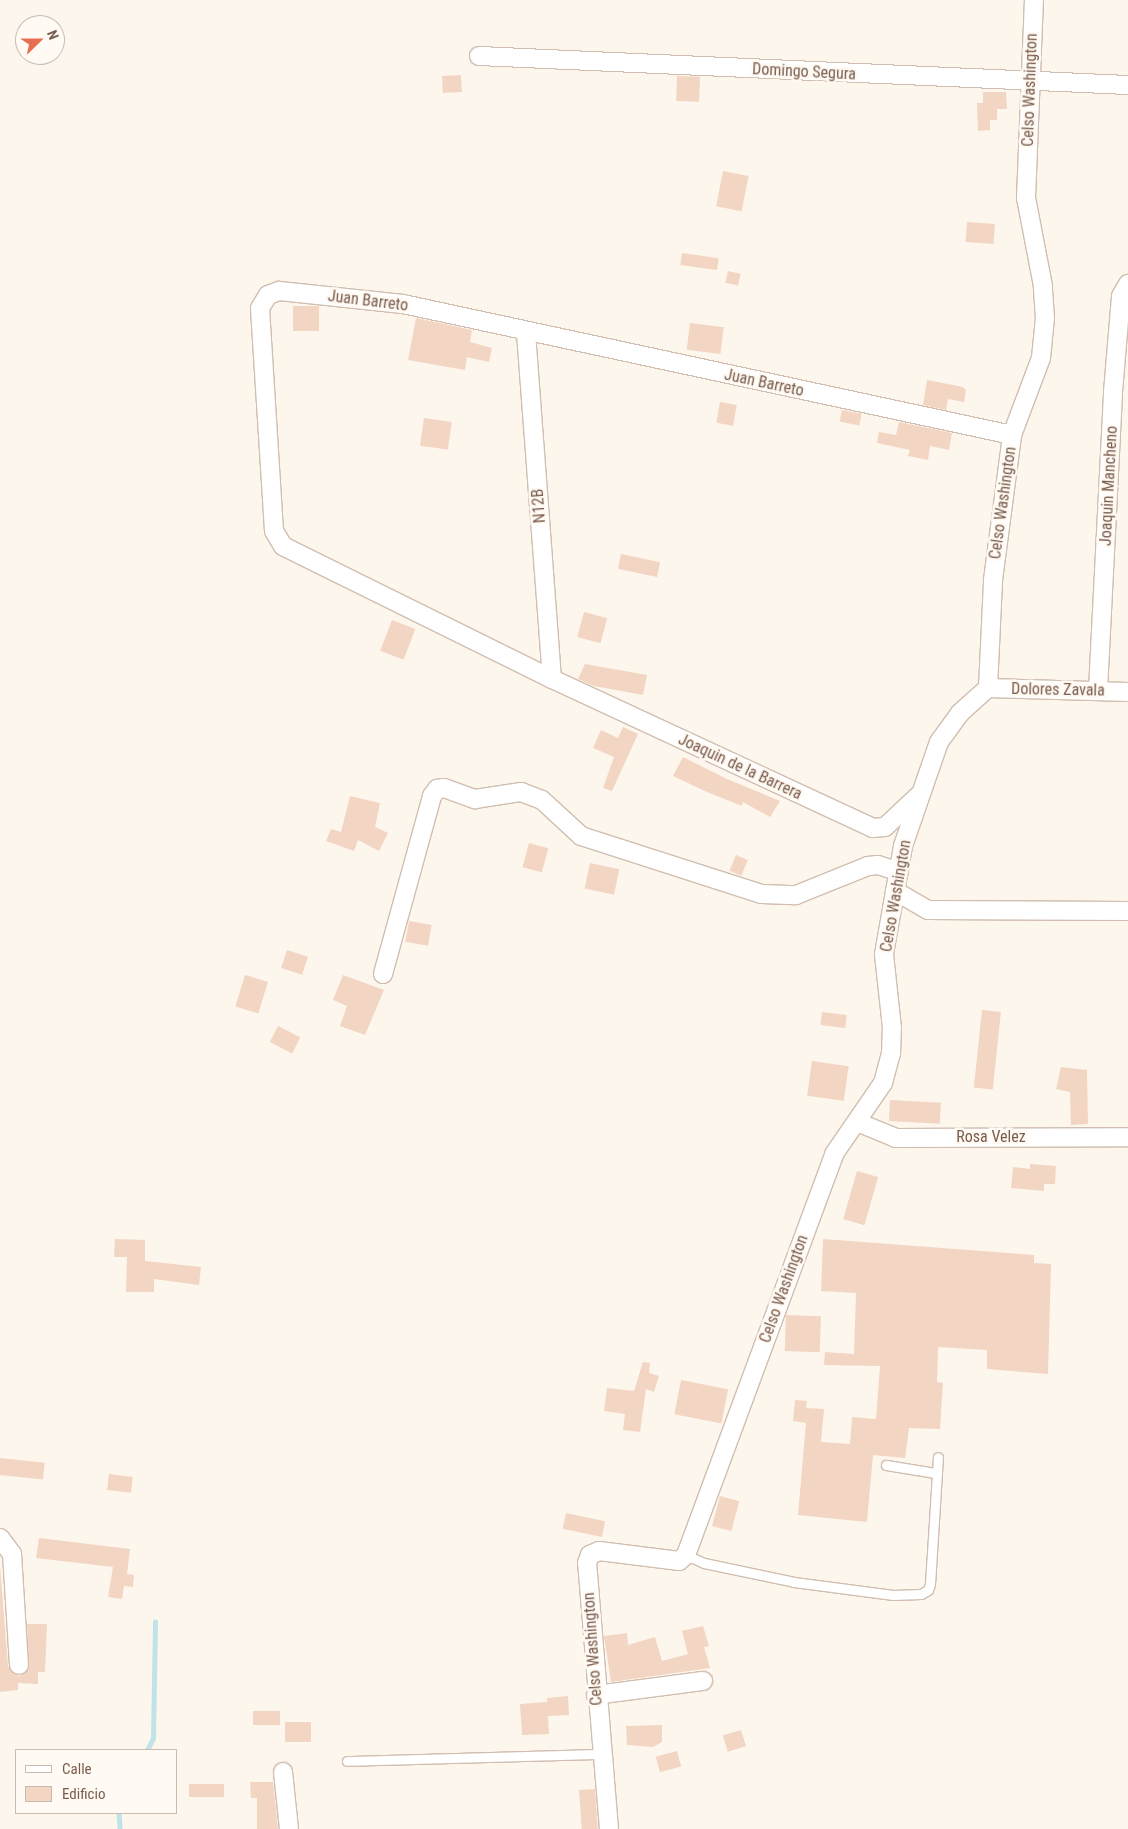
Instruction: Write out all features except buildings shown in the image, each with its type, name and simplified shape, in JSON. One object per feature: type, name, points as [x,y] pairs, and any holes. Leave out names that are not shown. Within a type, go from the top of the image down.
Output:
[{"type":"street","name":"Celso Washington","points":[[609,1829],[596,1695],[587,1563],[590,1555],[599,1551],[679,1562],[686,1555],[834,1154],[883,1083],[891,1054],[892,1028],[884,954],[903,846],[939,742],[960,713],[988,688],[993,580],[1012,435],[1041,358],[1045,318],[1043,286],[1026,198],[1034,0]]},
{"type":"street","name":"Domingo Segura","points":[[479,56],[1128,85]]},
{"type":"street","name":"Joaquin Mancheno","points":[[1098,690],[1120,296],[1128,284]]},
{"type":"street","name":"Juan Barreto","points":[[552,679],[277,540],[260,308],[268,296],[279,290],[403,304],[526,333],[1012,435]]},
{"type":"street","name":"N12B","points":[[526,333],[552,679]]},
{"type":"street","name":"Joaquin de la Barrera","points":[[552,679],[873,828],[885,827],[920,793]]},
{"type":"street","name":"Dolores Zavala","points":[[988,688],[1128,692]]},
{"type":"street","points":[[383,974],[432,796],[437,789],[444,788],[475,800],[521,792],[542,800],[581,836],[762,894],[796,895],[868,866],[878,864],[898,872]]},
{"type":"street","points":[[895,891],[928,910],[1128,911]]},
{"type":"street","name":"Rosa Velez","points":[[857,1122],[896,1138],[1128,1137]]},
{"type":"street","points":[[0,1538],[12,1554],[19,1665]]},
{"type":"street","points":[[596,1695],[704,1680]]},
{"type":"street","points":[[283,1772],[289,1829]]},
{"type":"lane","points":[[686,1555],[704,1563],[794,1582],[893,1595],[922,1594],[928,1590],[930,1584],[935,1474],[938,1457]]},
{"type":"lane","points":[[886,1464],[935,1474]]},
{"type":"lane","points":[[348,1761],[601,1754]]},
{"type":"waterway","points":[[148,1749],[153,1738],[155,1622]]},
{"type":"waterway","points":[[119,1814],[120,1829]]}]
